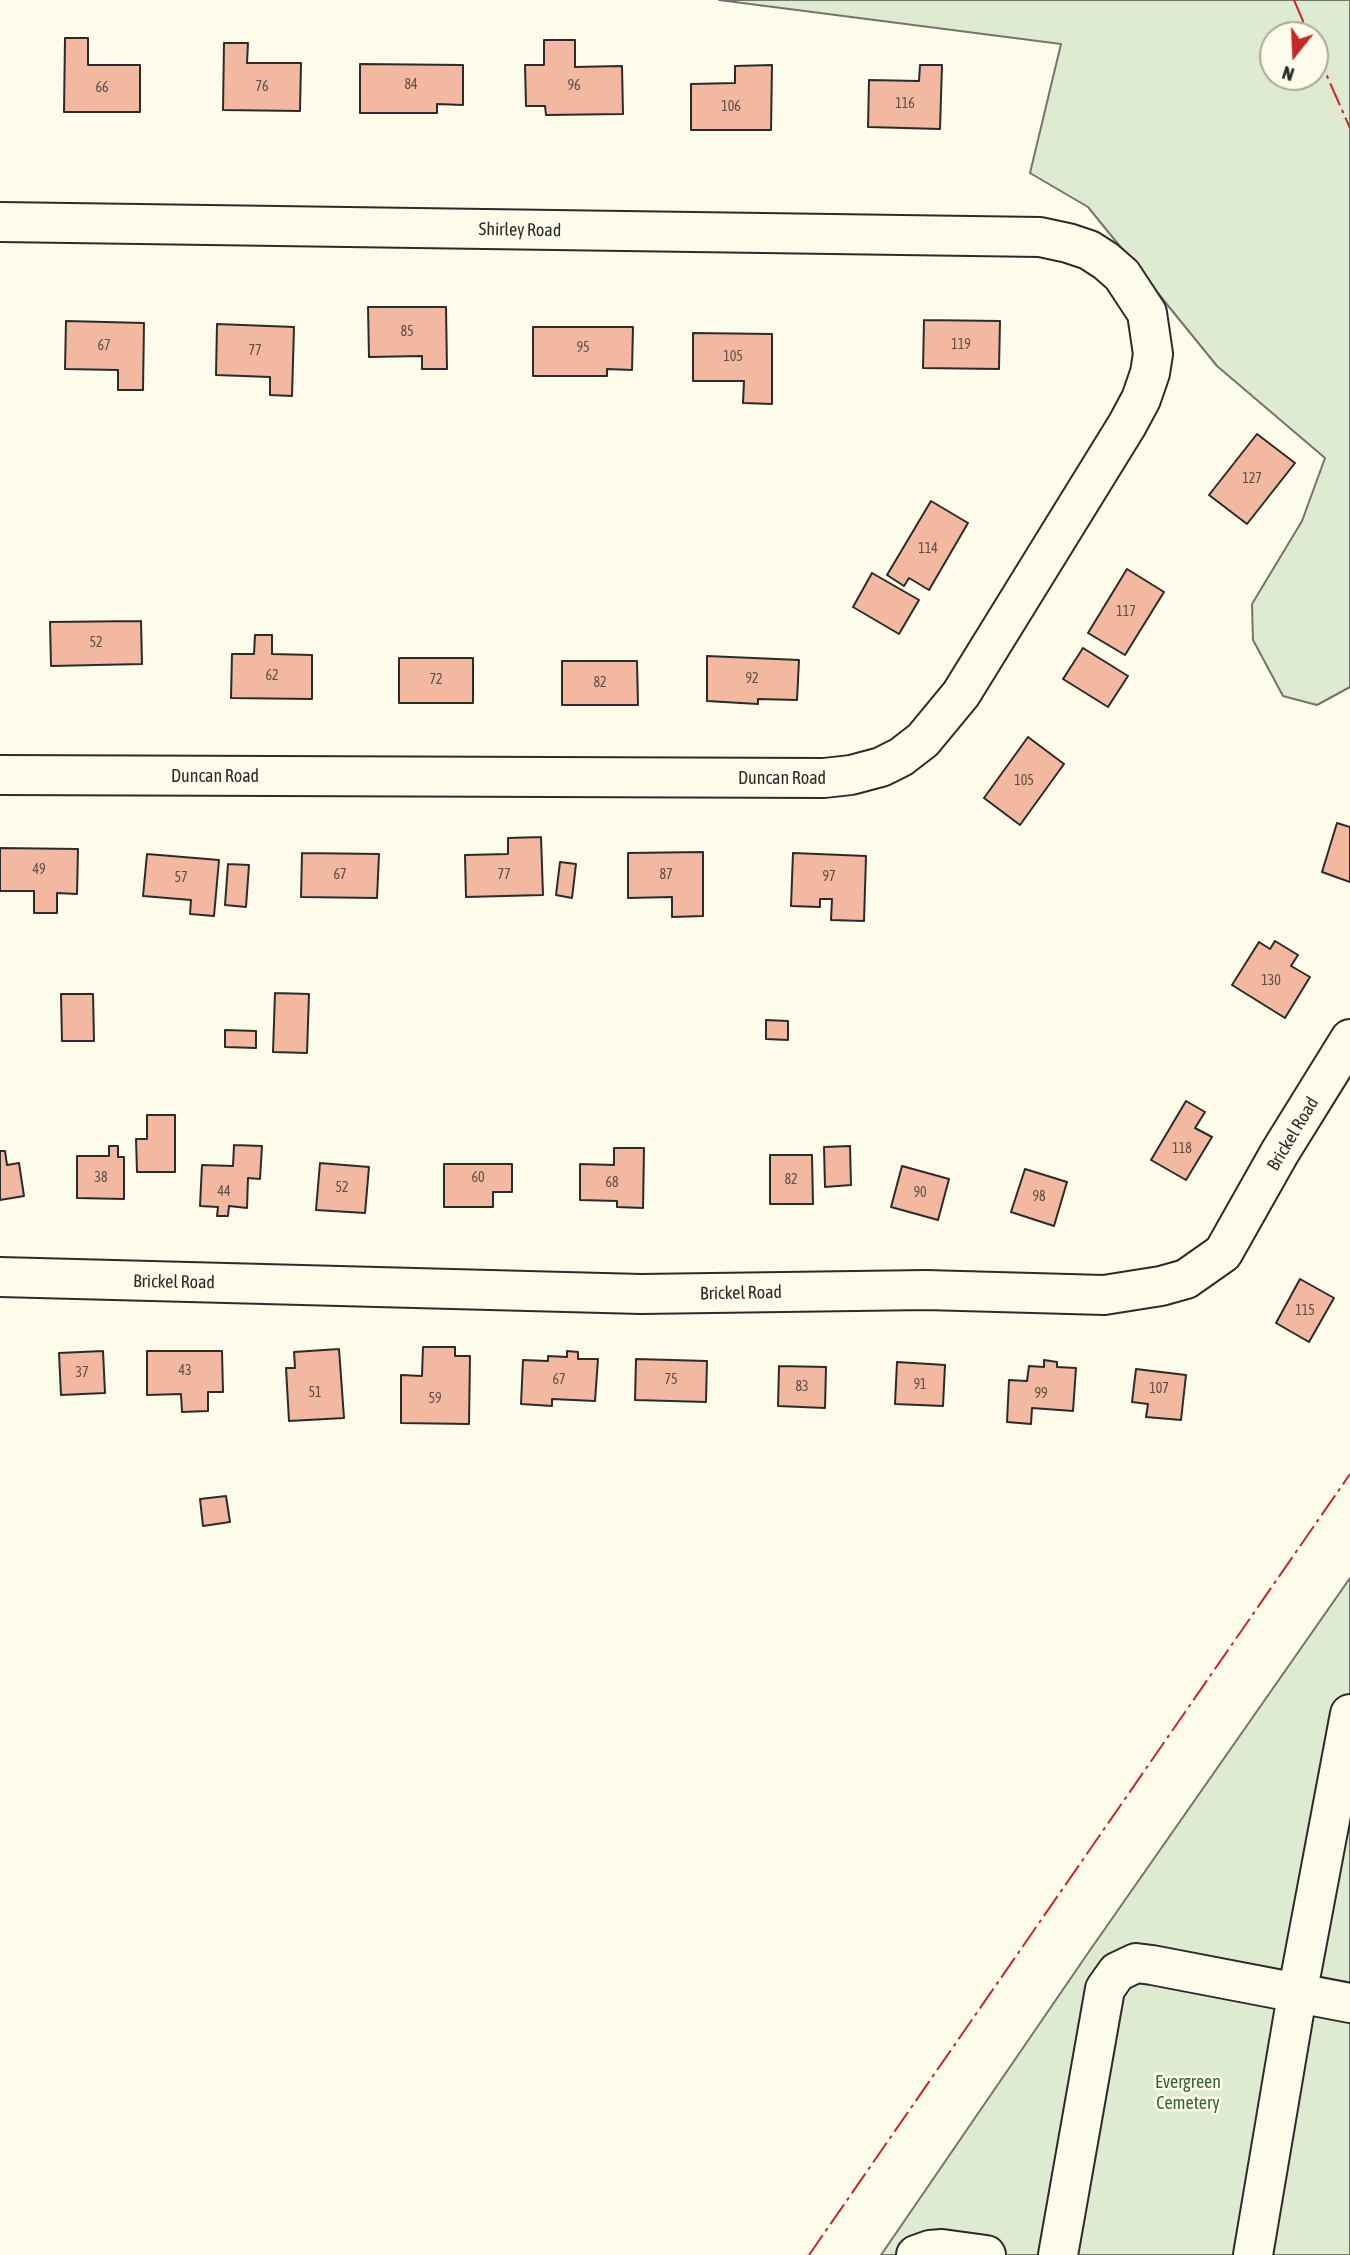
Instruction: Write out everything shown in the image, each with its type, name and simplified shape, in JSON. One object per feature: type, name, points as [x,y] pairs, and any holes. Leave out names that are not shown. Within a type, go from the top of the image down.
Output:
[{"type":"street","name":"Shirley Road","points":[[0,222],[1040,237]]},
{"type":"street","name":"Duncan Road","points":[[0,775],[824,778],[852,775],[891,762],[923,740],[961,694],[1127,425],[1141,400],[1150,373],[1153,354],[1147,313],[1122,275],[1107,261],[1089,250],[1040,237]]},
{"type":"street","name":"Brickel Road","points":[[0,1277],[641,1294],[926,1290],[1104,1295],[1161,1286],[1186,1279],[1223,1253],[1280,1152],[1350,1039]]},
{"type":"street","points":[[1253,2255],[1297,1994],[1350,1714]]},
{"type":"street","points":[[1058,2255],[1105,1989],[1117,1972],[1136,1963],[1350,2003]]},
{"type":"street","points":[[916,2255],[943,2249],[986,2255]]},
{"type":"green space","points":[[719,0],[1350,0],[1350,687],[1317,705],[1283,696],[1253,640],[1252,604],[1302,521],[1325,458],[1217,366],[1088,207],[1030,173],[1061,44]]},
{"type":"green space","name":"Evergreen Cemetery","points":[[1350,1578],[1350,2255],[881,2255],[1088,1953]]},
{"type":"building","points":[[65,38],[88,38],[88,65],[140,65],[140,112],[64,112]]},
{"type":"building","points":[[544,40],[575,40],[575,67],[622,66],[623,114],[546,115],[545,106],[526,106],[525,65],[544,65]]},
{"type":"building","points":[[224,43],[248,43],[247,63],[301,63],[300,111],[223,110]]},
{"type":"building","points":[[360,64],[463,65],[463,105],[437,104],[437,113],[360,113]]},
{"type":"building","points":[[772,65],[771,130],[691,130],[691,84],[735,83],[735,66]]},
{"type":"building","points":[[920,65],[942,65],[940,129],[868,127],[869,80],[919,81]]},
{"type":"building","points":[[368,307],[446,307],[447,369],[422,369],[422,356],[369,357]]},
{"type":"building","points":[[924,320],[1000,321],[999,369],[923,368]]},
{"type":"building","points":[[66,321],[144,323],[143,390],[118,390],[118,370],[65,369]]},
{"type":"building","points":[[217,324],[294,327],[292,396],[270,395],[270,377],[216,375]]},
{"type":"building","points":[[533,327],[633,327],[632,370],[607,369],[607,376],[533,376]]},
{"type":"building","points":[[693,333],[772,334],[772,404],[743,403],[744,381],[693,381]]},
{"type":"building","points":[[1257,434],[1295,463],[1247,524],[1209,495]]},
{"type":"building","points":[[931,501],[968,523],[929,590],[909,578],[904,586],[887,575]]},
{"type":"building","points":[[1127,569],[1164,592],[1125,655],[1088,633]]},
{"type":"building","points":[[872,573],[919,600],[899,634],[853,607]]},
{"type":"building","points":[[141,621],[142,664],[51,666],[50,622]]},
{"type":"building","points":[[255,635],[272,635],[272,654],[312,655],[312,699],[231,698],[232,654],[254,654]]},
{"type":"building","points":[[1083,648],[1128,676],[1108,707],[1063,679]]},
{"type":"building","points":[[707,656],[799,660],[797,700],[758,699],[758,704],[707,701]]},
{"type":"building","points":[[399,658],[473,658],[473,703],[399,703]]},
{"type":"building","points":[[562,661],[637,661],[638,705],[562,705]]},
{"type":"building","points":[[1028,737],[1064,764],[1020,825],[984,798]]},
{"type":"building","points":[[1337,823],[1350,827],[1350,882],[1322,872]]},
{"type":"building","points":[[541,837],[543,895],[466,897],[465,855],[508,854],[508,838]]},
{"type":"building","points":[[0,848],[78,849],[77,894],[57,893],[57,913],[34,913],[34,891],[0,891]]},
{"type":"building","points":[[703,852],[703,916],[672,917],[672,897],[628,898],[628,853]]},
{"type":"building","points":[[302,853],[379,854],[377,898],[301,897]]},
{"type":"building","points":[[793,853],[866,856],[864,921],[831,920],[832,899],[820,899],[820,907],[791,906]]},
{"type":"building","points":[[147,854],[219,860],[214,916],[190,914],[191,900],[143,896]]},
{"type":"building","points":[[560,862],[576,864],[572,898],[556,895]]},
{"type":"building","points":[[228,864],[249,865],[246,907],[225,905]]},
{"type":"building","points":[[1275,941],[1298,955],[1291,966],[1310,977],[1285,1018],[1232,985],[1259,942],[1270,949]]},
{"type":"building","points":[[275,993],[309,994],[307,1053],[273,1052]]},
{"type":"building","points":[[61,994],[93,994],[94,1041],[62,1041]]},
{"type":"building","points":[[766,1020],[788,1021],[788,1040],[766,1039]]},
{"type":"building","points":[[225,1030],[256,1031],[256,1048],[225,1047]]},
{"type":"building","points":[[1186,1101],[1205,1112],[1195,1128],[1212,1137],[1186,1180],[1151,1160]]},
{"type":"building","points":[[147,1115],[175,1115],[175,1172],[137,1172],[136,1139],[147,1139]]},
{"type":"building","points":[[234,1145],[262,1146],[260,1179],[248,1178],[247,1208],[229,1206],[228,1216],[217,1216],[218,1207],[200,1206],[202,1165],[233,1166]]},
{"type":"building","points":[[109,1146],[118,1146],[118,1157],[124,1157],[124,1199],[77,1198],[77,1156],[109,1156]]},
{"type":"building","points":[[850,1146],[851,1185],[825,1187],[824,1147]]},
{"type":"building","points":[[614,1148],[644,1148],[643,1208],[617,1207],[617,1201],[580,1200],[580,1164],[614,1165]]},
{"type":"building","points":[[0,1151],[5,1151],[7,1165],[19,1163],[24,1196],[0,1200]]},
{"type":"building","points":[[770,1155],[812,1155],[813,1204],[770,1204]]},
{"type":"building","points":[[320,1163],[369,1167],[365,1213],[316,1210]]},
{"type":"building","points":[[444,1164],[512,1164],[512,1192],[493,1192],[493,1207],[444,1207]]},
{"type":"building","points":[[902,1166],[949,1179],[938,1220],[891,1207]]},
{"type":"building","points":[[1025,1169],[1067,1182],[1054,1226],[1011,1212]]},
{"type":"building","points":[[1300,1279],[1334,1298],[1309,1342],[1276,1323]]},
{"type":"building","points":[[423,1347],[455,1347],[455,1356],[470,1356],[469,1424],[401,1423],[401,1375],[422,1376]]},
{"type":"building","points":[[339,1349],[344,1418],[289,1421],[286,1368],[295,1368],[294,1352]]},
{"type":"building","points":[[103,1351],[105,1393],[61,1395],[59,1353]]},
{"type":"building","points":[[147,1351],[222,1351],[223,1392],[208,1392],[208,1411],[182,1412],[181,1394],[147,1395]]},
{"type":"building","points":[[567,1351],[578,1352],[578,1359],[598,1359],[595,1401],[552,1399],[552,1406],[521,1404],[523,1360],[548,1361],[548,1356],[567,1357]]},
{"type":"building","points":[[636,1359],[707,1361],[706,1402],[635,1400]]},
{"type":"building","points":[[1044,1360],[1057,1362],[1057,1367],[1076,1368],[1073,1411],[1032,1408],[1031,1424],[1007,1422],[1009,1380],[1027,1381],[1029,1366],[1044,1367]]},
{"type":"building","points":[[897,1362],[945,1365],[943,1406],[895,1404]]},
{"type":"building","points":[[779,1366],[826,1367],[825,1408],[778,1406]]},
{"type":"building","points":[[1136,1369],[1186,1375],[1181,1420],[1146,1417],[1148,1404],[1132,1402]]},
{"type":"building","points":[[226,1496],[230,1522],[203,1526],[200,1499]]},
{"type":"power","points":[[1294,0],[1303,21]]},
{"type":"power","points":[[1329,81],[1350,128]]},
{"type":"power","points":[[809,2255],[1350,1474]]}]
